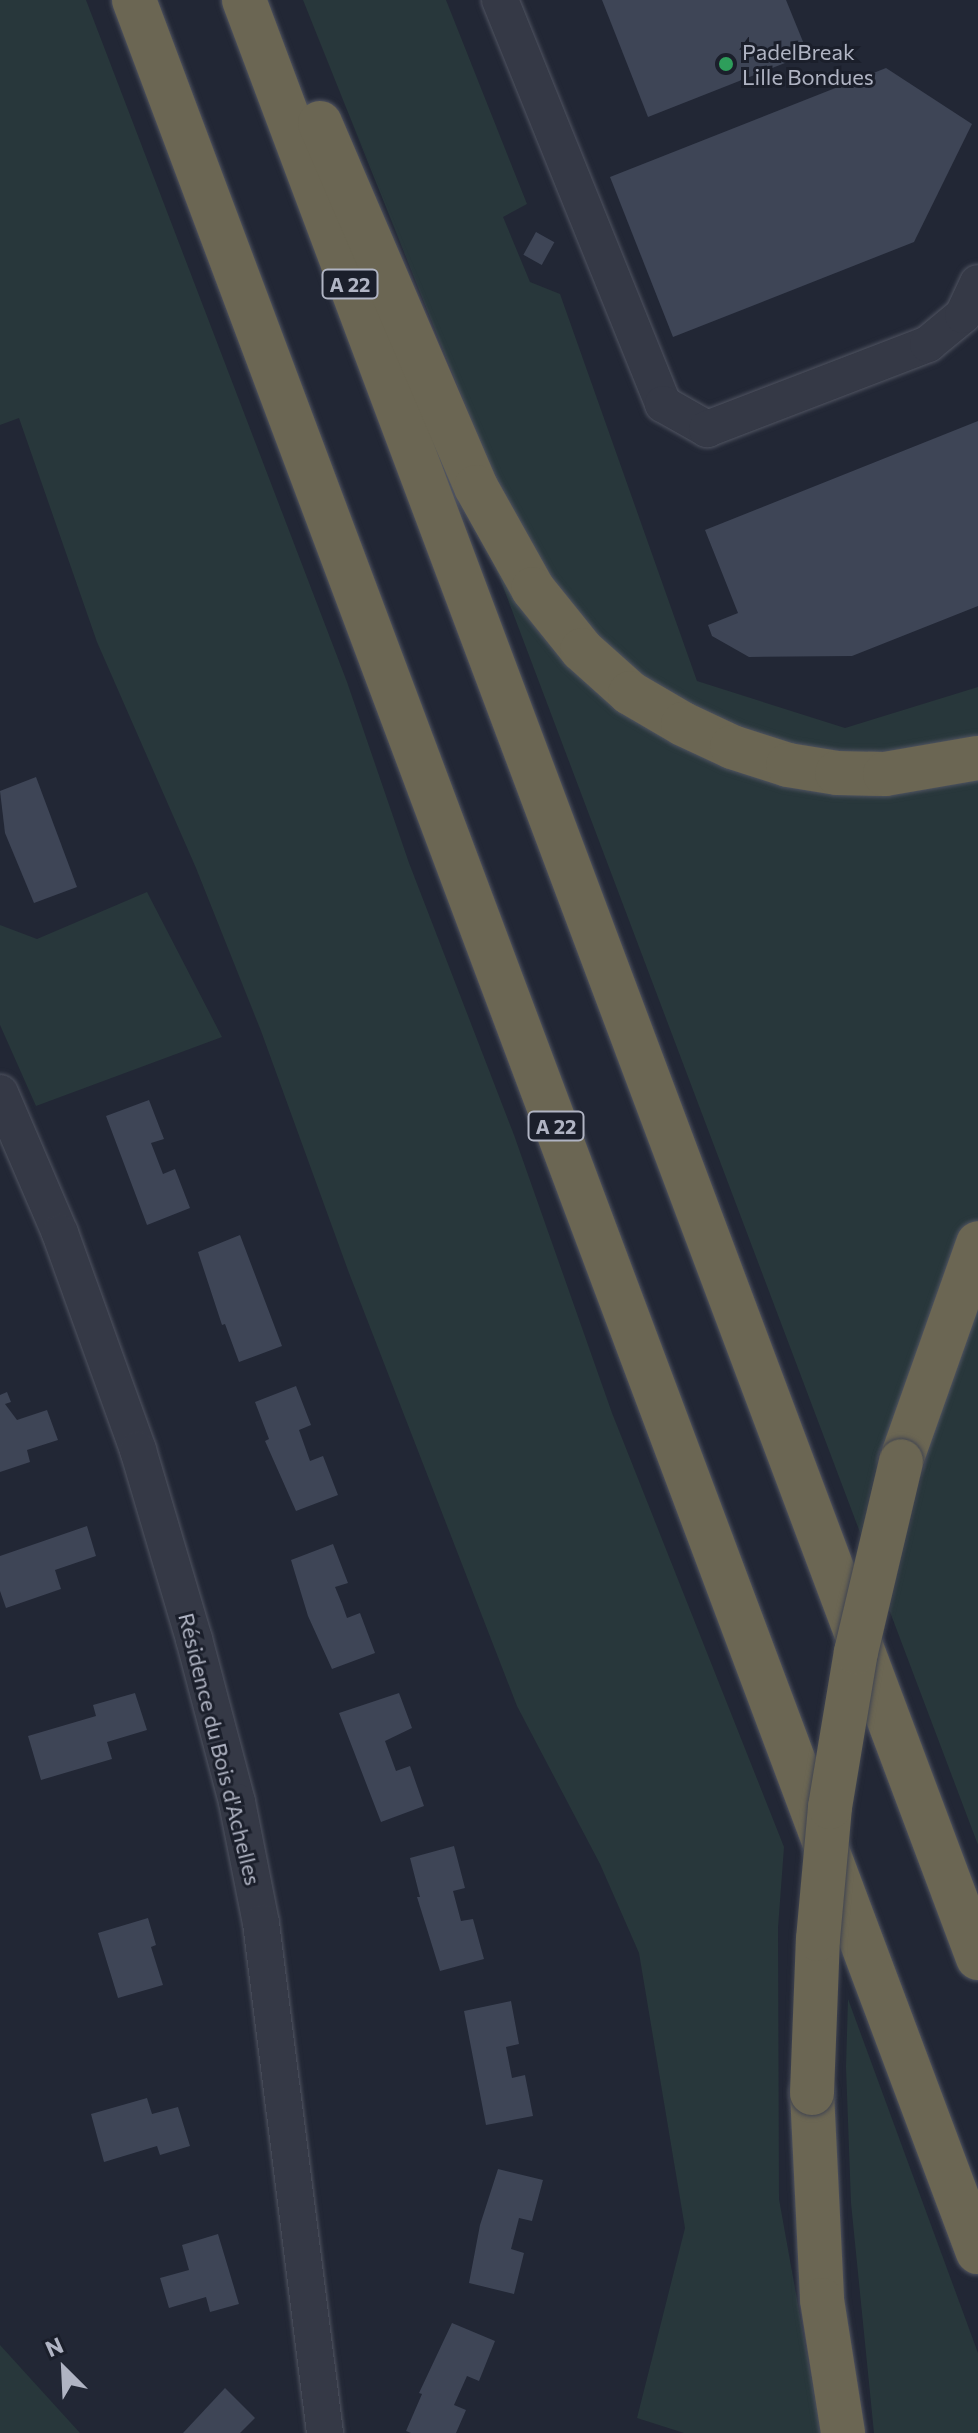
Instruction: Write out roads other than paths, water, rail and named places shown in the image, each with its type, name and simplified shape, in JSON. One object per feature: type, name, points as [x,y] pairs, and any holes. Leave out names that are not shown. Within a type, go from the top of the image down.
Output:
[{"type":"highway","name":"A 22","points":[[134,0],[978,2252]]},
{"type":"highway","name":"A 22","points":[[247,6],[978,1958]]},
{"type":"highway","points":[[247,6],[323,128],[444,418],[495,524],[533,589],[582,650],[630,693],[683,724],[732,747],[788,765],[837,773],[885,774],[978,758]]},
{"type":"highway","points":[[843,2433],[822,2300],[812,2093],[818,1939],[830,1807],[856,1652],[901,1461],[978,1243]]},
{"type":"street","points":[[500,0],[663,404],[707,429],[928,344],[963,315],[978,283]]},
{"type":"street","name":"Résidence du Bois d'Achelles","points":[[0,1093],[60,1233],[138,1450],[194,1639],[237,1802],[261,1923],[325,2433]]},
{"type":"place","name":"PadelBreak Lille Bondues","points":[[726,64]]}]
